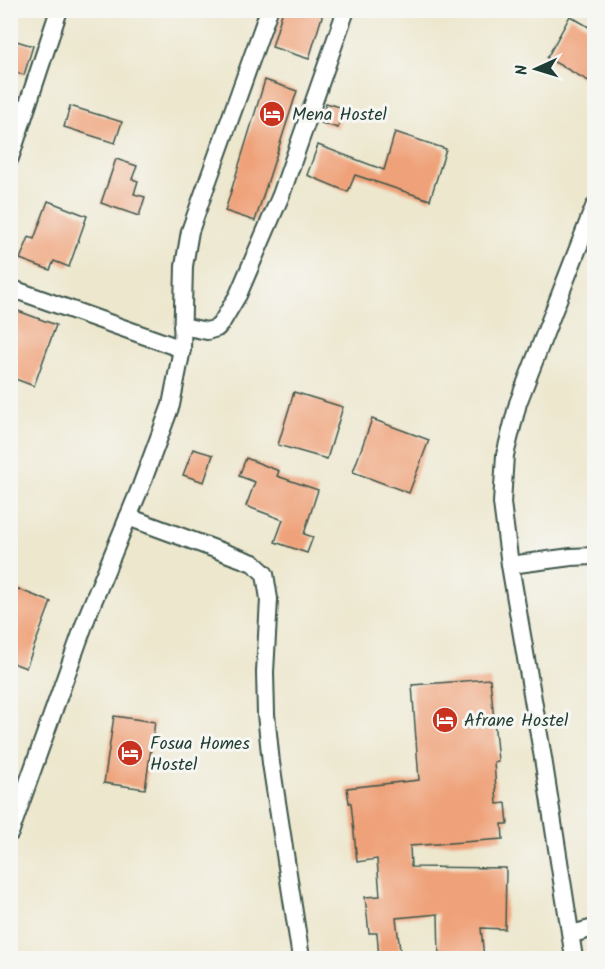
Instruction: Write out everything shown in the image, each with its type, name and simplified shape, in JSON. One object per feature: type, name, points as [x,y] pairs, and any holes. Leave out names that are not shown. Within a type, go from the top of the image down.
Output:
[{"type":"street","points":[[10,158],[59,10]]},
{"type":"street","points":[[10,833],[88,614],[141,486],[171,405],[182,349],[184,266],[190,231],[269,10]]},
{"type":"street","points":[[182,326],[207,331],[217,328],[238,295],[281,195],[346,10]]},
{"type":"street","points":[[574,958],[502,503],[505,455],[518,403],[594,207]]},
{"type":"street","points":[[10,288],[182,349]]},
{"type":"street","points":[[128,517],[253,563],[265,574],[269,599],[265,672],[266,714],[271,764],[301,958]]},
{"type":"street","points":[[510,565],[594,556]]},
{"type":"street","points":[[572,934],[594,928]]},
{"type":"building","points":[[283,10],[324,10],[309,59],[272,47]]},
{"type":"building","points":[[570,16],[594,30],[594,84],[547,58]]},
{"type":"building","points":[[10,39],[33,46],[24,75],[10,70]]},
{"type":"building","points":[[265,80],[297,91],[255,221],[225,211]]},
{"type":"building","points":[[326,103],[343,108],[338,128],[321,123]]},
{"type":"building","points":[[70,106],[122,122],[115,143],[64,127]]},
{"type":"building","points":[[395,132],[446,149],[430,200],[355,175],[348,192],[307,175],[318,145],[384,170]]},
{"type":"building","points":[[116,159],[137,166],[132,179],[138,181],[134,194],[145,197],[139,216],[101,203]]},
{"type":"building","points":[[48,201],[87,216],[69,267],[54,261],[50,270],[20,259],[29,237],[34,239]]},
{"type":"building","points":[[10,308],[56,325],[34,386],[10,377],[16,357],[10,355]]},
{"type":"building","points":[[294,392],[343,407],[327,459],[278,445]]},
{"type":"building","points":[[372,419],[429,440],[409,493],[353,472]]},
{"type":"building","points":[[193,449],[213,455],[204,482],[183,475]]},
{"type":"building","points":[[246,458],[279,471],[277,476],[318,490],[304,534],[313,537],[307,553],[275,542],[283,520],[246,506],[255,482],[239,476]]},
{"type":"building","points":[[10,586],[51,602],[26,668],[10,662]]},
{"type":"building","points":[[490,679],[498,761],[494,762],[497,804],[506,803],[508,824],[502,824],[503,839],[410,846],[411,867],[506,868],[505,929],[481,928],[484,958],[439,958],[438,914],[396,918],[401,958],[379,958],[377,933],[369,933],[365,897],[380,896],[377,859],[357,862],[351,803],[349,803],[347,788],[419,780],[412,685]]},
{"type":"building","name":"Fosua Homes Hostel","points":[[114,716],[155,722],[145,789],[104,783]]},
{"type":"place","name":"Mena Hostel","points":[[272,114]]},
{"type":"place","name":"Afrane Hostel","points":[[445,720]]},
{"type":"place","name":"Fosua Homes Hostel","points":[[130,753]]}]
